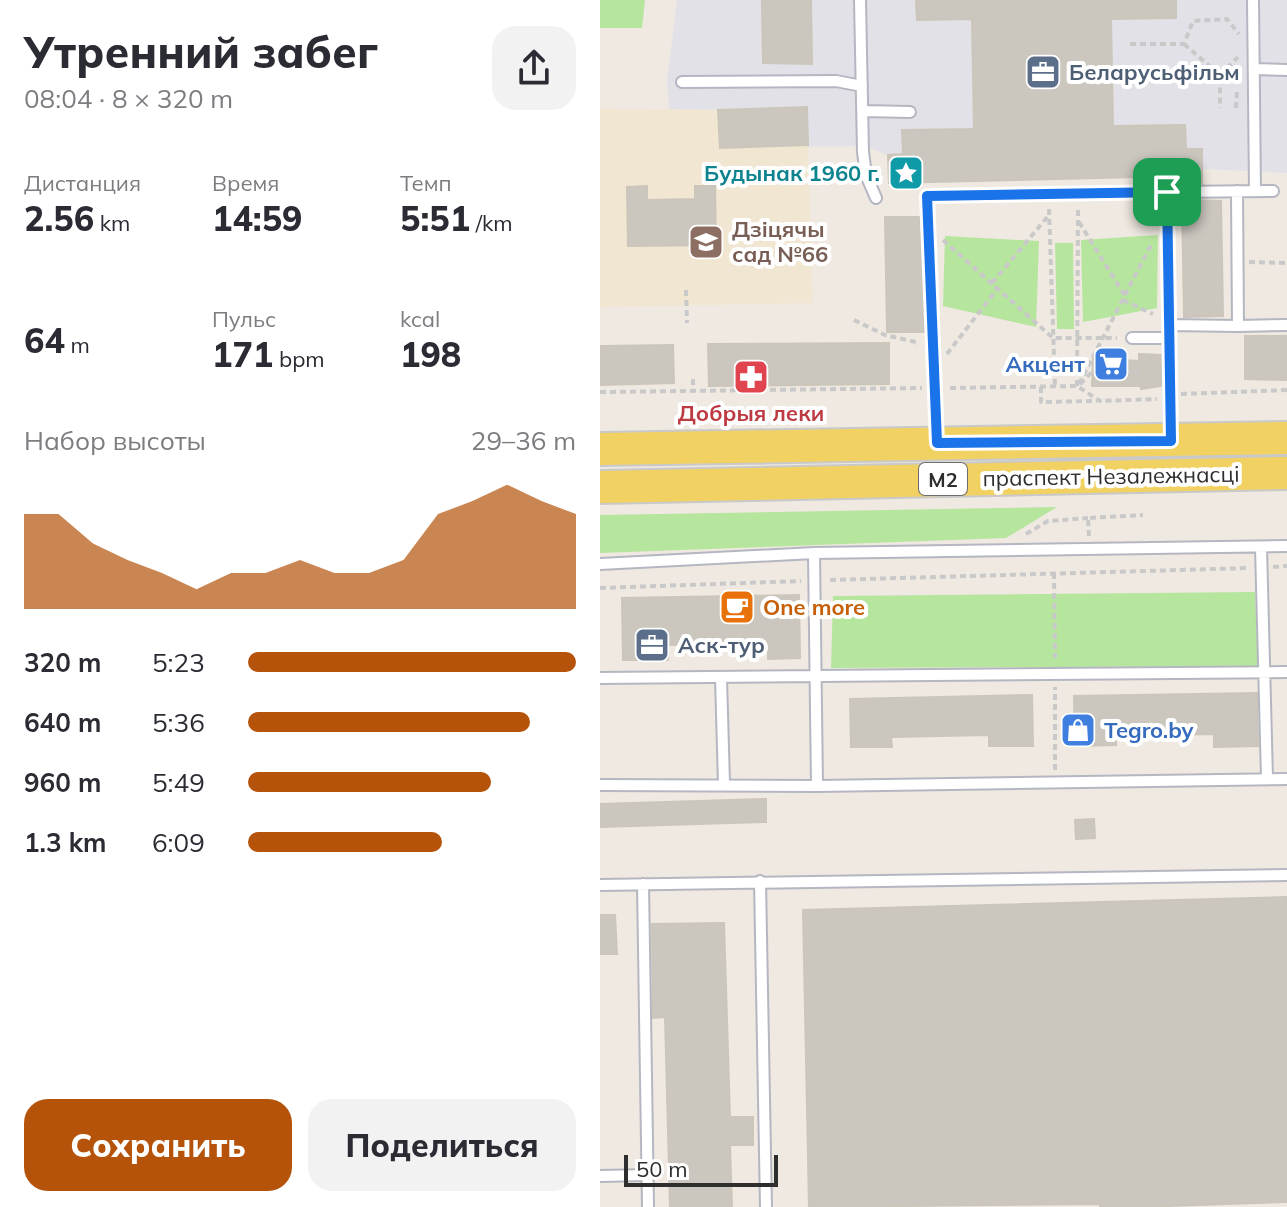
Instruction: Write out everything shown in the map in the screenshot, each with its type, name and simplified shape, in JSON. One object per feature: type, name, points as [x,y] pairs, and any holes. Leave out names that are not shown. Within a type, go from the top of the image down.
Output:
[{"type":"main road","name":"праспект Незалежнасці","points":[[600,449],[1287,438]]},
{"type":"main road","name":"праспект Незалежнасці","points":[[600,487],[1287,473]]},
{"type":"lane","points":[[860,0],[866,175],[876,198]]},
{"type":"lane","points":[[1253,0],[1255,191]]},
{"type":"lane","points":[[1255,69],[1287,70]]},
{"type":"lane","points":[[682,82],[836,81],[862,86]]},
{"type":"lane","points":[[863,111],[910,112]]},
{"type":"lane","points":[[1237,191],[1238,326]]},
{"type":"lane","points":[[937,443],[927,196],[1273,191]]},
{"type":"lane","points":[[1167,192],[1171,441]]},
{"type":"lane","points":[[1169,325],[1287,325]]},
{"type":"lane","points":[[1132,338],[1169,338]]},
{"type":"lane","points":[[600,564],[814,553],[1287,546]]},
{"type":"lane","points":[[1261,547],[1267,779]]},
{"type":"lane","points":[[814,553],[817,786]]},
{"type":"lane","points":[[600,678],[1287,672]]},
{"type":"lane","points":[[721,678],[724,784]]},
{"type":"lane","points":[[600,785],[817,786],[1287,779]]},
{"type":"lane","points":[[600,885],[1287,875]]},
{"type":"lane","points":[[760,881],[766,1207]]},
{"type":"lane","points":[[643,884],[648,1207]]},
{"type":"lane","points":[[600,1176],[647,1175]]},
{"type":"path","points":[[1184,44],[1193,21],[1227,19],[1240,35],[1238,69]]},
{"type":"path","points":[[1130,44],[1184,44],[1220,75]]},
{"type":"path","points":[[1220,108],[1220,75],[1239,56]]},
{"type":"path","points":[[1236,108],[1238,82]]},
{"type":"path","points":[[1077,193],[1077,386]]},
{"type":"path","points":[[1049,194],[1055,387]]},
{"type":"path","points":[[992,283],[1050,215]]},
{"type":"path","points":[[1077,386],[1167,216]]},
{"type":"path","points":[[1078,220],[1125,296]]},
{"type":"path","points":[[928,227],[1053,338],[1132,338]]},
{"type":"path","points":[[1238,262],[1287,263]]},
{"type":"path","points":[[934,372],[998,288]]},
{"type":"path","points":[[686,290],[687,323]]},
{"type":"path","points":[[854,320],[885,335],[916,342],[917,357]]},
{"type":"path","points":[[1077,386],[1092,372],[1138,372]]},
{"type":"path","points":[[918,373],[919,388]]},
{"type":"path","points":[[693,379],[693,391]]},
{"type":"path","points":[[600,392],[1077,386],[1100,401]]},
{"type":"path","points":[[1041,387],[1041,402],[1153,400],[1170,395],[1228,390],[1287,390]]},
{"type":"path","points":[[1089,542],[1088,518],[1143,515]]},
{"type":"path","points":[[600,588],[1287,566]]},
{"type":"shaded area","points":[[677,0],[1287,0],[1287,173],[1203,169],[1202,176],[889,183],[888,155],[863,146],[720,148],[718,110],[669,109],[667,81]]},
{"type":"shaded area","name":"Дзіцячы сад №66","points":[[600,109],[718,110],[720,148],[808,145],[813,303],[600,307]]},
{"type":"green space","points":[[600,0],[645,0],[642,28],[600,28]]},
{"type":"green space","points":[[1158,235],[1157,308],[1083,322],[1081,240]]},
{"type":"green space","points":[[945,236],[1039,241],[1036,327],[943,306]]},
{"type":"green space","points":[[1055,243],[1073,243],[1074,329],[1057,329]]},
{"type":"green space","points":[[1057,507],[1006,538],[600,553],[600,515]]},
{"type":"green space","points":[[1255,592],[1258,666],[831,668],[833,596]]},
{"type":"building","points":[[762,0],[811,0],[812,64],[763,63]]},
{"type":"building","name":"Беларусьфільм","points":[[916,0],[1176,0],[1176,18],[1111,19],[1113,126],[1185,125],[1186,149],[1202,149],[1202,184],[1182,184],[1182,176],[889,183],[888,155],[903,154],[902,130],[974,129],[972,19],[917,20]]},
{"type":"building","points":[[807,107],[808,145],[720,148],[718,110]]},
{"type":"building","points":[[647,186],[647,200],[695,199],[695,186],[715,186],[716,245],[628,246],[627,187]]},
{"type":"building","points":[[1182,200],[1221,201],[1223,316],[1184,317]]},
{"type":"building","points":[[885,217],[920,217],[925,332],[887,332]]},
{"type":"building","points":[[1245,336],[1287,336],[1287,380],[1245,379]]},
{"type":"building","points":[[889,343],[889,384],[709,386],[708,344]]},
{"type":"building","points":[[673,345],[674,383],[600,385],[600,346]]},
{"type":"building","points":[[1139,354],[1161,355],[1161,386],[1141,389],[1141,386],[1092,386],[1093,358],[1139,361]]},
{"type":"building","points":[[799,595],[800,658],[768,659],[768,643],[668,645],[668,660],[623,660],[622,598]]},
{"type":"building","points":[[1257,693],[1258,746],[1214,747],[1214,734],[1116,736],[1116,745],[1075,746],[1074,696]]},
{"type":"building","points":[[1032,695],[1033,746],[989,746],[989,735],[891,737],[892,747],[851,747],[850,699]]},
{"type":"building","points":[[766,799],[766,822],[600,827],[600,804]]},
{"type":"building","points":[[1094,819],[1095,838],[1076,839],[1075,820]]},
{"type":"building","points":[[1287,897],[1287,1202],[1138,1207],[1100,1207],[1100,1204],[809,1207],[803,910]]},
{"type":"building","points":[[600,915],[615,915],[617,954],[600,954]]},
{"type":"building","points":[[724,923],[730,1117],[753,1117],[753,1145],[730,1145],[732,1207],[670,1207],[665,1017],[653,1018],[652,924]]},
{"type":"place","name":"Беларусьфільм","points":[[1043,72]]},
{"type":"place","name":"Будынак 1960 г.","points":[[906,173]]},
{"type":"place","name":"Дзіцячы сад №66","points":[[706,242]]},
{"type":"place","name":"Акцент","points":[[1111,364]]},
{"type":"place","name":"Добрыя леки","points":[[751,377]]},
{"type":"place","name":"One more","points":[[737,607]]},
{"type":"place","name":"Аск-тур","points":[[652,645]]},
{"type":"place","name":"Tegro.by","points":[[1078,730]]},
{"type":"route","points":[[1167,192],[1171,441],[937,443],[927,196],[1167,192]]}]
